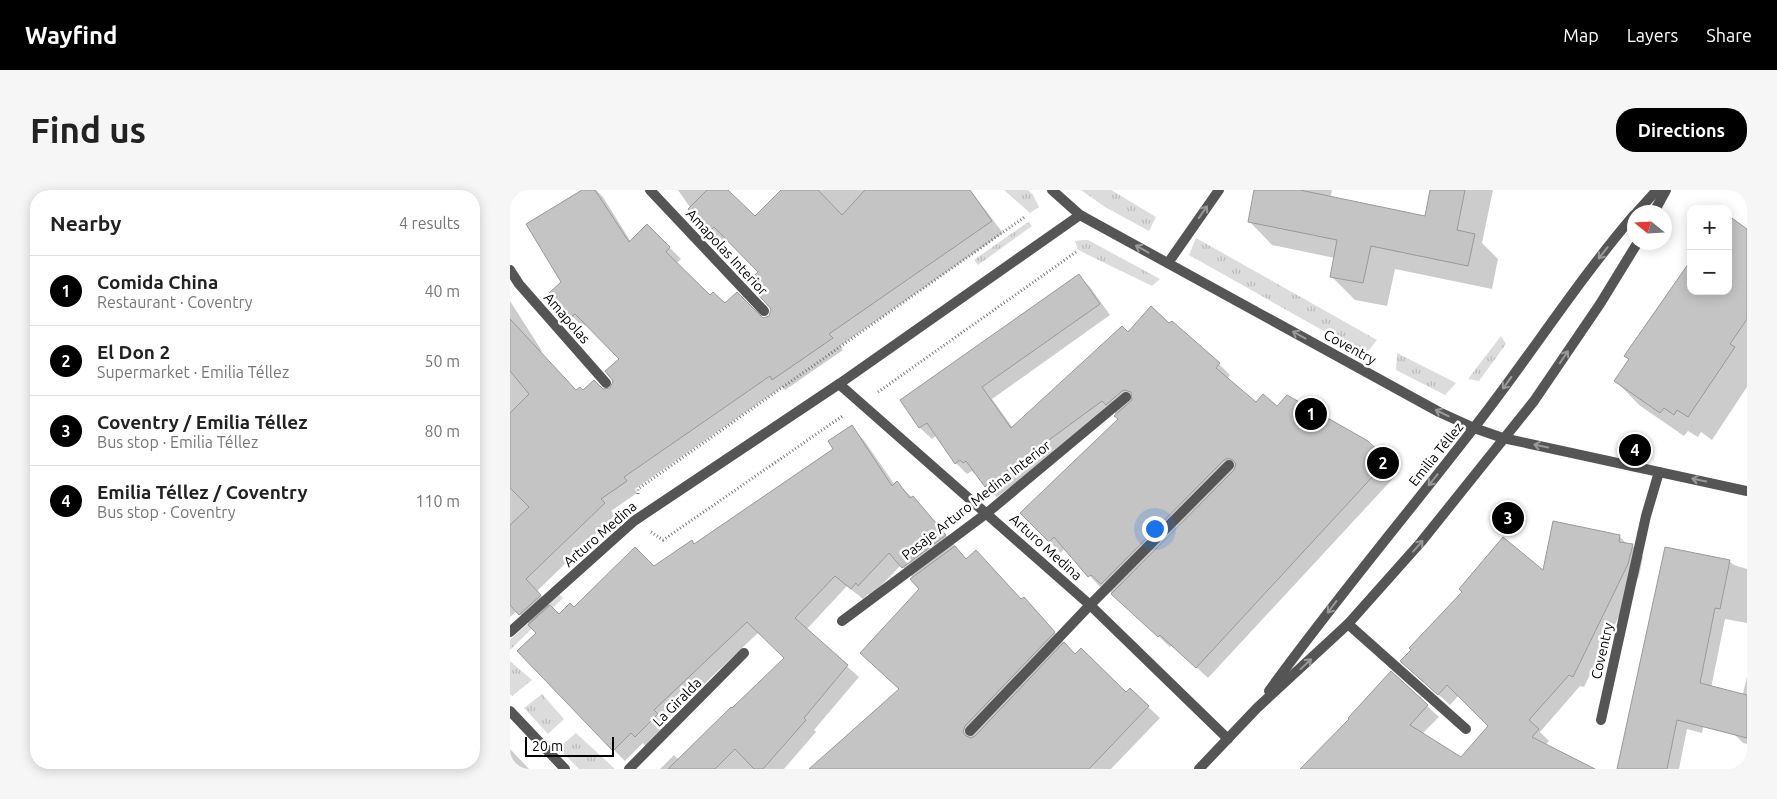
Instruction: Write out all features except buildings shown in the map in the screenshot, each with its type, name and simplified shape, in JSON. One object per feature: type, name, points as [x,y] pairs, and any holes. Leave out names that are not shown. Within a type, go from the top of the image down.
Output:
[{"type":"street","name":"Amapolas Interior","points":[[650,190],[764,311]]},
{"type":"street","name":"Coventry","points":[[1052,190],[1080,215],[1439,412],[1474,428],[1503,438],[1747,491]]},
{"type":"street","points":[[1168,263],[1219,190]]},
{"type":"street","name":"Emilia Téllez","points":[[1644,205],[1657,190]]},
{"type":"street","points":[[1658,205],[1666,190]]},
{"type":"street","name":"Arturo Medina","points":[[510,632],[634,521],[839,384],[1080,215]]},
{"type":"street","name":"Emilia Téllez","points":[[1257,708],[1341,595],[1474,428],[1576,288],[1627,225]]},
{"type":"street","name":"Emilia Téllez","points":[[1199,769],[1257,708],[1348,624],[1421,542],[1534,401],[1600,304],[1633,250]]},
{"type":"street","name":"Amapolas","points":[[510,270],[519,284],[606,383]]},
{"type":"street","name":"Arturo Medina","points":[[839,384],[1090,605],[1228,739]]},
{"type":"street","name":"Pasaje Arturo Medina Interior","points":[[842,621],[987,513],[1126,397]]},
{"type":"street","points":[[970,731],[1090,605],[1229,464]]},
{"type":"street","name":"Coventry","points":[[1601,720],[1646,516],[1659,472]]},
{"type":"street","points":[[1348,624],[1466,729]]},
{"type":"street","name":"La Giralda","points":[[629,769],[744,654]]},
{"type":"street","points":[[510,711],[565,769]]},
{"type":"path","points":[[634,521],[638,489],[1026,216]]},
{"type":"green space","points":[[1004,190],[1028,190],[1039,207],[1030,213]]},
{"type":"green space","points":[[1081,190],[1111,190],[1156,217],[1149,231],[1105,207]]},
{"type":"green space","points":[[1028,222],[1032,226],[978,265],[974,260]]},
{"type":"green space","points":[[1196,238],[1377,340],[1369,350],[1361,352],[1189,255]]},
{"type":"green space","points":[[1088,240],[1160,279],[1152,286],[1078,250],[1075,241]]},
{"type":"green space","points":[[1501,336],[1506,344],[1479,381],[1468,379]]},
{"type":"green space","points":[[1397,353],[1456,383],[1445,395],[1396,370]]},
{"type":"green space","points":[[559,594],[563,598],[510,650],[510,640]]},
{"type":"green space","points":[[510,661],[532,680],[512,696],[510,694]]},
{"type":"green space","points":[[542,694],[564,719],[548,734],[524,708]]},
{"type":"green space","points":[[576,733],[615,769],[579,769],[558,748]]},
{"type":"place","name":"Comida China","points":[[1311,414]]},
{"type":"place","name":"Emilia Téllez / Coventry","points":[[1635,450]]},
{"type":"place","name":"El Don 2","points":[[1383,463]]},
{"type":"place","name":"Coventry / Emilia Téllez","points":[[1508,518]]}]
